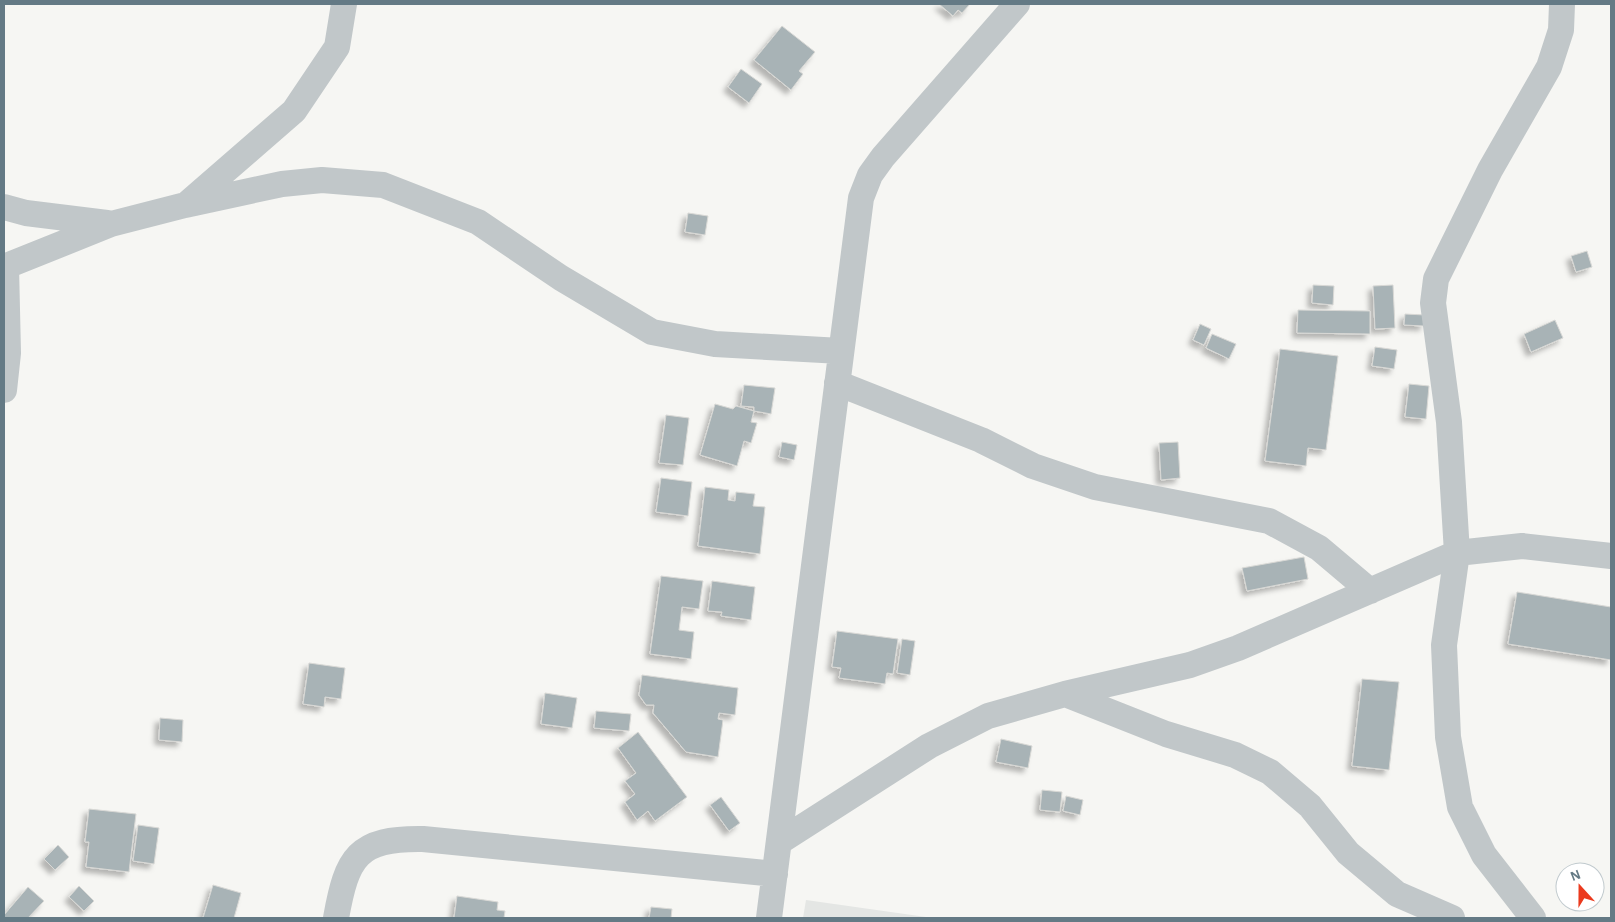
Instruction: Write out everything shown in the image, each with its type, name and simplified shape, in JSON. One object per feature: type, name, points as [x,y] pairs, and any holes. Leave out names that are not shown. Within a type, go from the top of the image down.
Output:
[{"type":"street","points":[[185,205],[294,111],[337,47],[344,4]]},
{"type":"street","points":[[769,918],[861,198],[870,175],[1017,4]]},
{"type":"street","points":[[1532,918],[1484,855],[1460,807],[1448,737],[1444,645],[1457,553],[1449,422],[1433,303],[1436,279],[1490,170],[1549,67],[1561,30],[1562,4]]},
{"type":"street","points":[[4,390],[8,353],[5,266],[111,224],[185,205],[282,184],[322,180],[383,185],[478,222],[561,278],[652,332],[715,344],[841,351]]},
{"type":"street","points":[[4,207],[26,213],[111,224]]},
{"type":"street","points":[[837,383],[981,440],[1032,466],[1095,487],[1269,521],[1319,548],[1370,591]]},
{"type":"street","points":[[779,842],[938,741],[988,716],[1065,694],[1190,665],[1238,648],[1457,553],[1522,546],[1611,556]]},
{"type":"street","points":[[1065,694],[1166,734],[1235,755],[1270,772],[1310,806],[1348,853],[1397,894],[1452,918]]},
{"type":"street","points":[[336,918],[343,881],[353,860],[372,846],[395,838],[423,839],[775,874]]},
{"type":"shaded area","points":[[806,900],[933,918],[803,918]]},
{"type":"building","points":[[939,4],[970,4],[962,13],[958,10],[953,16]]},
{"type":"building","points":[[782,26],[815,52],[799,71],[803,74],[791,90],[754,60]]},
{"type":"building","points":[[741,69],[762,84],[749,103],[728,87]]},
{"type":"building","points":[[688,213],[708,216],[705,235],[685,232]]},
{"type":"building","points":[[1587,251],[1592,267],[1576,272],[1571,256]]},
{"type":"building","points":[[1313,285],[1334,286],[1333,305],[1312,303]]},
{"type":"building","points":[[1393,285],[1395,328],[1375,329],[1373,286]]},
{"type":"building","points":[[1298,310],[1370,311],[1370,334],[1297,333]]},
{"type":"building","points":[[1405,314],[1425,315],[1424,326],[1404,325]]},
{"type":"building","points":[[1555,320],[1563,338],[1531,352],[1524,334]]},
{"type":"building","points":[[1200,324],[1211,329],[1204,345],[1193,340]]},
{"type":"building","points":[[1212,334],[1236,344],[1229,359],[1206,348]]},
{"type":"building","points":[[1375,347],[1397,350],[1394,369],[1372,366]]},
{"type":"building","points":[[1280,349],[1338,356],[1326,450],[1308,448],[1306,466],[1265,461]]},
{"type":"building","points":[[1409,384],[1429,386],[1426,419],[1405,417]]},
{"type":"building","points":[[744,385],[775,388],[771,414],[754,411],[754,407],[741,406]]},
{"type":"building","points":[[715,404],[733,409],[736,406],[754,411],[751,422],[757,423],[751,443],[744,441],[737,466],[700,455]]},
{"type":"building","points":[[666,415],[689,418],[683,465],[659,463]]},
{"type":"building","points":[[782,442],[797,445],[794,460],[779,457]]},
{"type":"building","points":[[1178,442],[1180,478],[1161,480],[1159,443]]},
{"type":"building","points":[[661,478],[692,482],[688,516],[656,512]]},
{"type":"building","points":[[705,487],[729,490],[728,500],[735,501],[736,492],[755,494],[753,506],[765,507],[760,554],[698,546]]},
{"type":"building","points":[[1304,557],[1308,579],[1247,591],[1242,568]]},
{"type":"building","points":[[661,576],[703,581],[699,609],[682,607],[679,630],[694,632],[691,659],[650,654]]},
{"type":"building","points":[[712,581],[755,587],[751,620],[721,616],[722,612],[708,611]]},
{"type":"building","points":[[1517,592],[1611,607],[1611,660],[1508,644]]},
{"type":"building","points":[[837,631],[898,639],[893,674],[887,673],[885,684],[839,678],[841,668],[832,667]]},
{"type":"building","points":[[902,639],[915,641],[910,675],[897,673]]},
{"type":"building","points":[[309,663],[345,668],[341,699],[325,697],[324,707],[303,704]]},
{"type":"building","points":[[642,675],[738,688],[735,715],[719,713],[718,719],[723,720],[718,757],[686,752],[653,713],[654,705],[646,705],[639,695]]},
{"type":"building","points":[[1362,679],[1399,682],[1389,770],[1352,766]]},
{"type":"building","points":[[545,693],[577,698],[572,728],[541,724]]},
{"type":"building","points":[[596,711],[631,714],[629,731],[594,728]]},
{"type":"building","points":[[160,718],[183,720],[182,742],[159,740]]},
{"type":"building","points":[[638,732],[687,797],[655,821],[648,811],[637,820],[625,802],[635,794],[625,781],[636,773],[618,748]]},
{"type":"building","points":[[1001,739],[1032,746],[1028,768],[996,762]]},
{"type":"building","points":[[1042,790],[1062,792],[1060,812],[1040,810]]},
{"type":"building","points":[[1066,796],[1083,800],[1080,815],[1063,811]]},
{"type":"building","points":[[721,797],[740,823],[729,831],[710,805]]},
{"type":"building","points":[[89,809],[136,814],[129,872],[86,867],[89,842],[85,842]]},
{"type":"building","points":[[138,825],[159,828],[154,864],[133,861]]},
{"type":"building","points":[[58,845],[69,857],[55,870],[44,859]]},
{"type":"building","points":[[213,885],[241,893],[234,918],[203,918]]},
{"type":"building","points":[[79,886],[94,901],[84,911],[69,897]]},
{"type":"building","points":[[28,887],[44,901],[28,918],[4,918],[4,915]]},
{"type":"building","points":[[457,896],[498,902],[497,910],[505,911],[504,918],[454,918]]},
{"type":"building","points":[[651,907],[672,909],[671,918],[649,918]]}]
